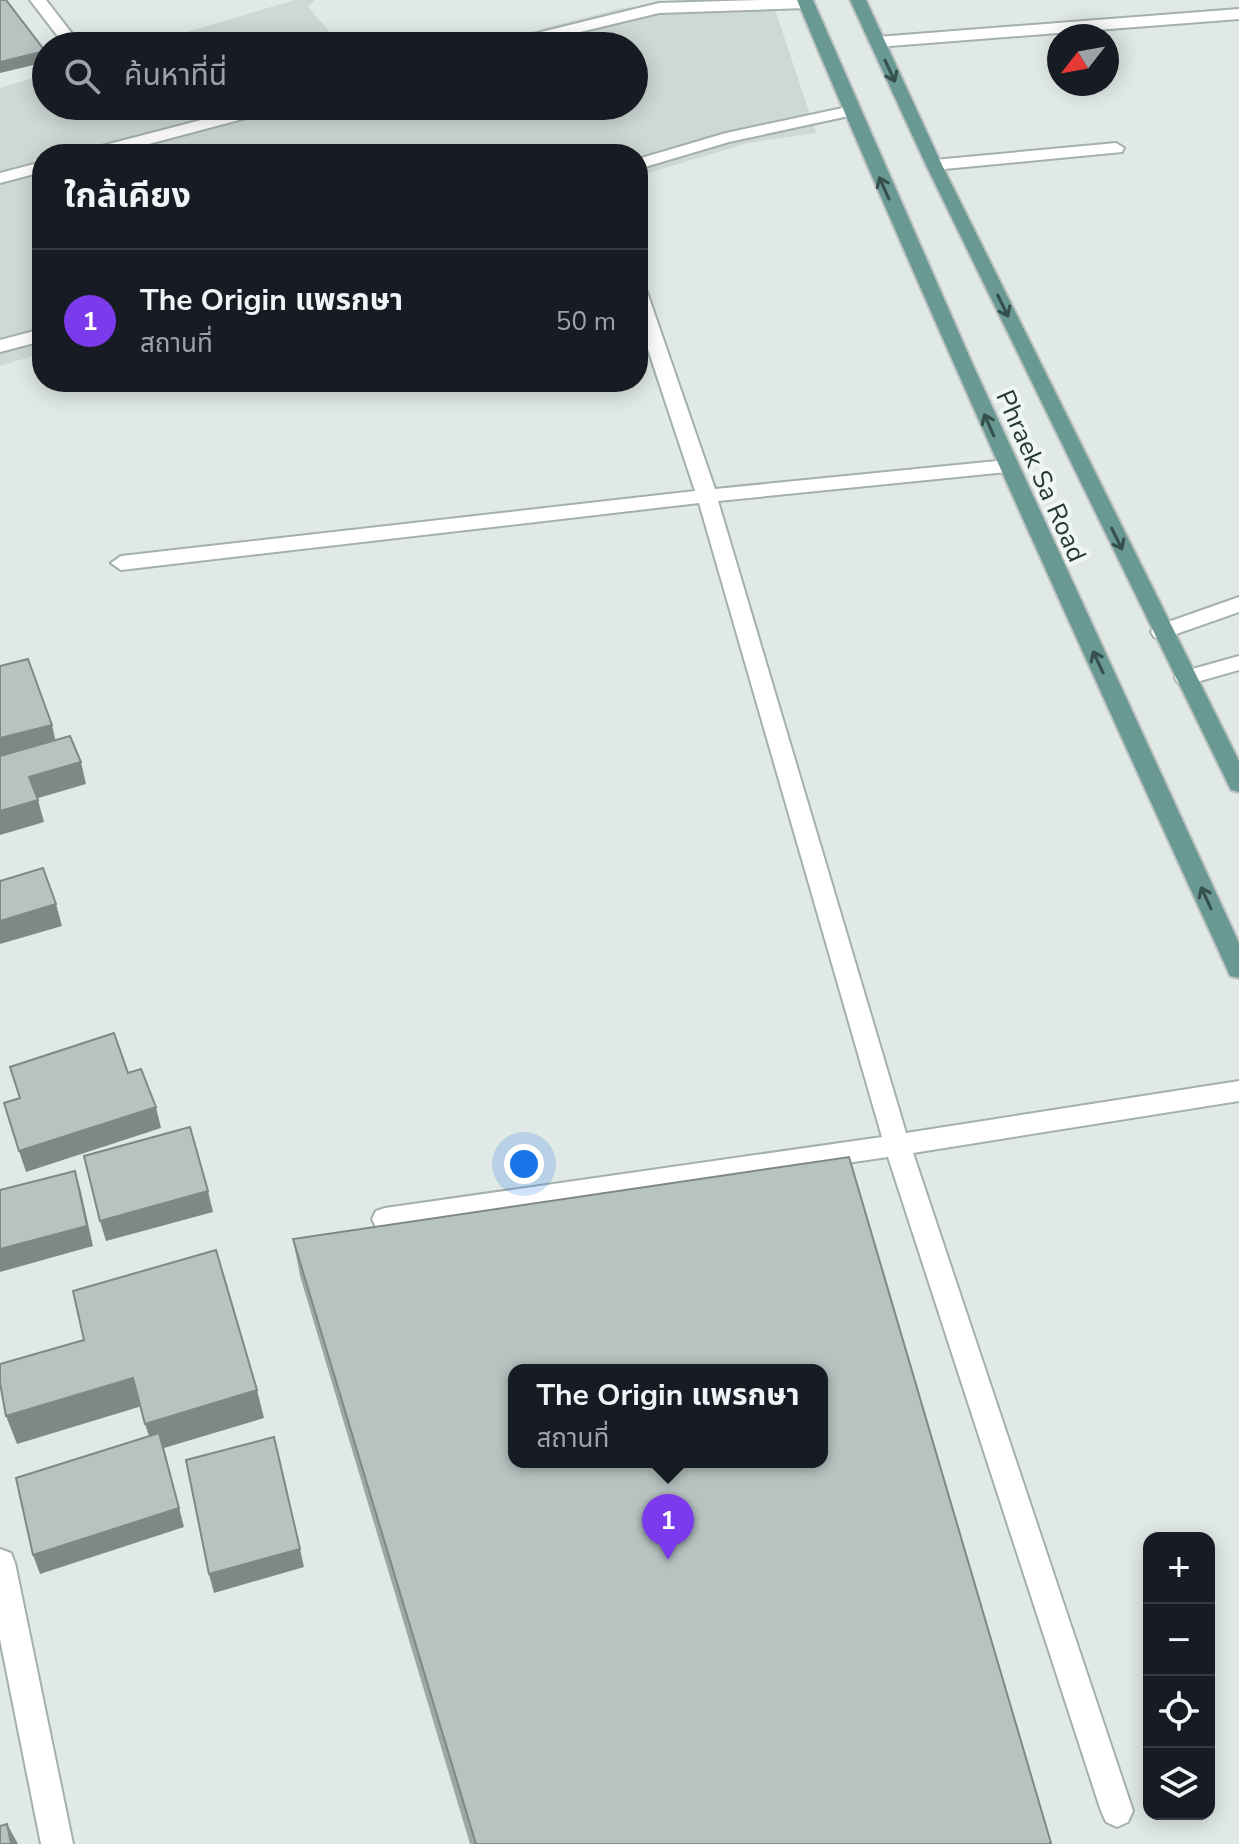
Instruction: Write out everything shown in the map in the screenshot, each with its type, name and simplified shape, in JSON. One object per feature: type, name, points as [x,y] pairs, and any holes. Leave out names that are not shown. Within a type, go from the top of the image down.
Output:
[{"type":"main road","name":"Phraek Sa Road","points":[[858,0],[934,165],[1239,784]]},
{"type":"main road","name":"Phraek Sa Road","points":[[805,1],[1007,466],[1239,969]]},
{"type":"street","points":[[38,0],[63,32]]},
{"type":"street","points":[[556,32],[659,8],[805,1]]},
{"type":"street","points":[[877,42],[1239,14]]},
{"type":"street","points":[[648,161],[785,123],[852,111]]},
{"type":"street","points":[[130,144],[221,120]]},
{"type":"street","points":[[934,165],[1116,148]]},
{"type":"street","points":[[0,178],[32,170]]},
{"type":"street","points":[[648,322],[707,496],[897,1145],[1117,1811]]},
{"type":"street","points":[[0,346],[32,338]]},
{"type":"street","points":[[121,563],[707,496],[1007,466]]},
{"type":"street","points":[[1162,632],[1239,604]]},
{"type":"street","points":[[1186,678],[1239,663]]},
{"type":"street","points":[[385,1219],[897,1145],[1239,1091]]},
{"type":"street","points":[[0,1563],[57,1844]]},
{"type":"shaded area","points":[[295,0],[315,0],[308,7],[330,32],[186,32]]},
{"type":"shaded area","points":[[697,0],[772,0],[816,133],[748,143],[648,173],[648,144],[32,144],[32,356],[0,366],[0,88],[32,78],[32,120],[648,120],[648,32],[531,32],[617,9]]},
{"type":"building","points":[[0,0],[6,0],[32,34],[32,54],[0,62]]},
{"type":"building","points":[[28,659],[52,725],[0,738],[0,666]]},
{"type":"building","points":[[70,736],[81,762],[29,777],[38,800],[0,811],[0,756]]},
{"type":"building","points":[[43,868],[56,904],[0,921],[0,881]]},
{"type":"building","points":[[114,1033],[128,1073],[141,1069],[156,1107],[19,1151],[4,1103],[20,1098],[10,1067]]},
{"type":"building","points":[[190,1127],[208,1191],[100,1221],[84,1156]]},
{"type":"building","points":[[849,1157],[1051,1843],[476,1844],[293,1239]]},
{"type":"building","points":[[75,1171],[87,1226],[0,1249],[0,1190]]},
{"type":"building","points":[[216,1250],[257,1390],[145,1424],[133,1378],[6,1416],[0,1364],[84,1340],[73,1291]]},
{"type":"building","points":[[159,1433],[179,1508],[33,1555],[16,1478]]},
{"type":"building","points":[[274,1437],[300,1549],[209,1574],[186,1460]]},
{"type":"building","points":[[7,1824],[11,1844],[0,1844],[0,1826]]},
{"type":"place","name":"The Origin แพรกษา","points":[[668,1560]]}]
